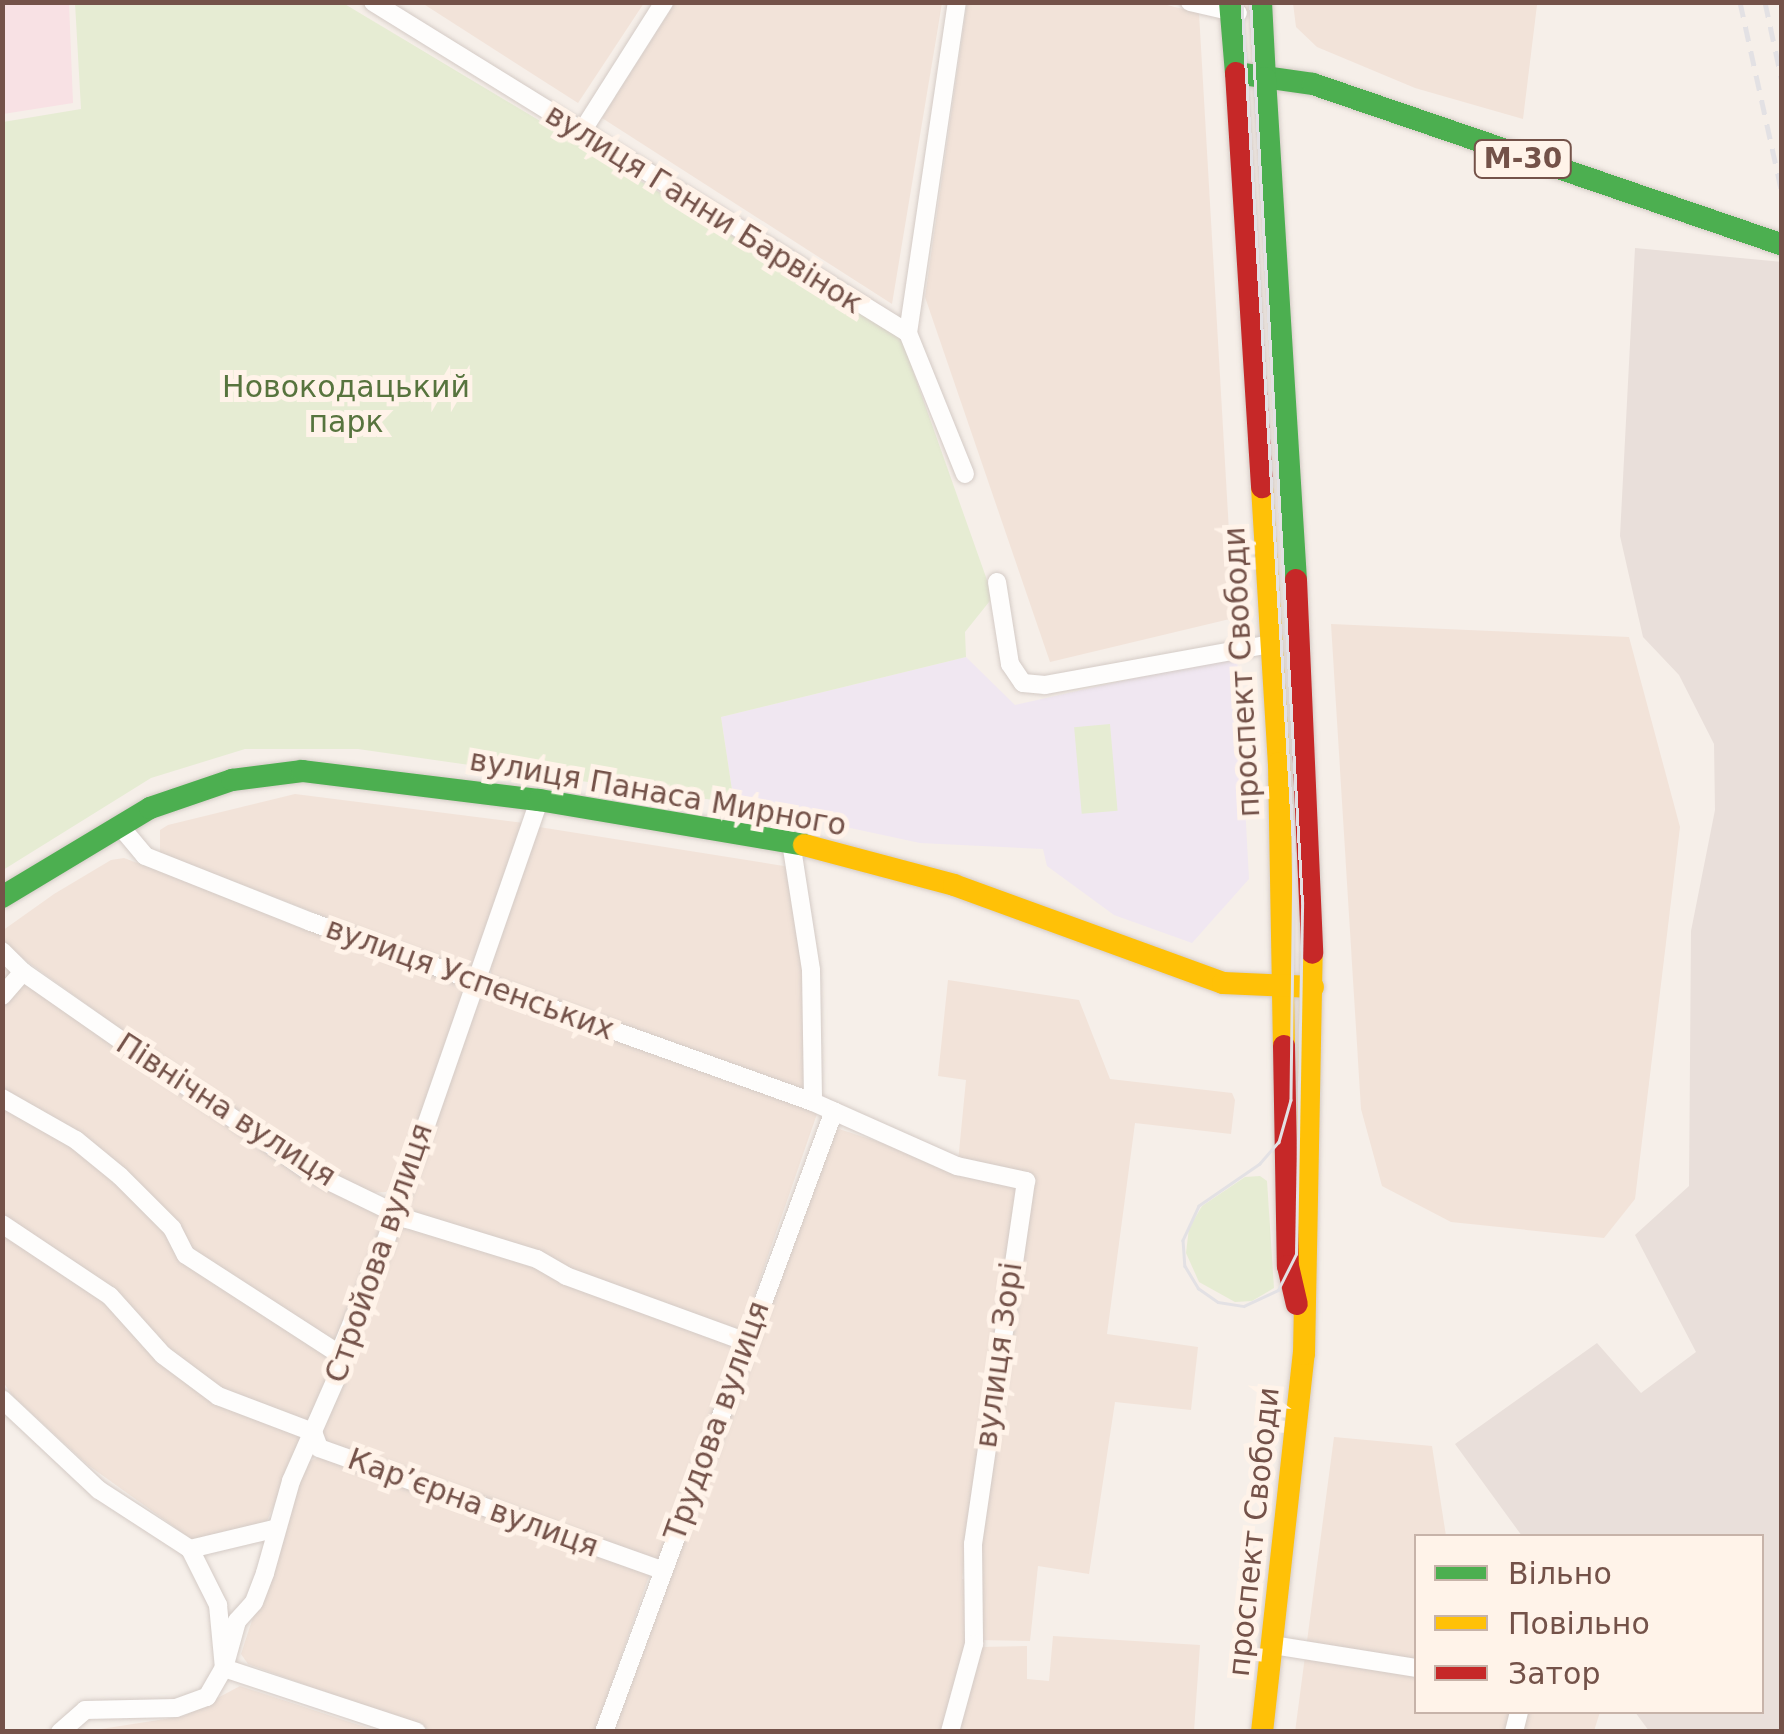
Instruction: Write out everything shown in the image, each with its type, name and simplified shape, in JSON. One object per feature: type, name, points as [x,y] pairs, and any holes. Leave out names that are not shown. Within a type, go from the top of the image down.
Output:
[{"type":"main road","name":"проспект Свободи","points":[[1231,7],[1271,644],[1288,1266],[1304,1338]]},
{"type":"main road","name":"проспект Свободи","points":[[1261,8],[1309,788],[1313,987],[1304,1338],[1262,1732]]},
{"type":"main road","name":"М-30","points":[[1236,73],[1313,84],[1782,245]]},
{"type":"main road","name":"вулиця Панаса Мирного","points":[[2,897],[120,826],[189,792],[274,772],[539,800],[790,842],[954,885],[1223,983],[1313,987]]},
{"type":"street","name":"вулиця Ганни Барвінок","points":[[373,2],[908,333]]},
{"type":"street","points":[[581,133],[664,2]]},
{"type":"street","points":[[957,2],[908,333],[965,474]]},
{"type":"street","points":[[1190,2],[1261,8]]},
{"type":"street","points":[[996,582],[1010,664],[1022,683],[1045,685],[1271,644]]},
{"type":"street","name":"Стройова вулиця","points":[[60,1732],[85,1710],[176,1708],[207,1697],[224,1668],[237,1621],[254,1602],[265,1573],[272,1529],[336,1378],[338,1354],[539,800]]},
{"type":"street","name":"вулиця Успенських","points":[[120,826],[145,856],[476,982],[834,1111]]},
{"type":"street","points":[[790,842],[811,970],[814,1102]]},
{"type":"street","name":"Північна вулиця","points":[[2,952],[22,972],[310,1172],[393,1210],[746,1342]]},
{"type":"street","points":[[2,996],[22,972]]},
{"type":"street","points":[[2,1098],[76,1140],[120,1176],[172,1228],[186,1255],[338,1354]]},
{"type":"street","name":"Трудова вулиця","points":[[604,1732],[834,1111]]},
{"type":"street","name":"вулиця Зорі","points":[[834,1111],[957,1166],[1026,1182],[973,1544],[974,1644],[950,1732]]},
{"type":"street","name":"Карʼєрна вулиця","points":[[2,1224],[110,1296],[194,1382],[313,1432],[319,1448],[662,1570]]},
{"type":"street","points":[[2,1399],[99,1490],[190,1548],[218,1604],[224,1668],[416,1732]]},
{"type":"street","points":[[190,1548],[272,1529]]},
{"type":"street","points":[[1273,1645],[1414,1668]]},
{"type":"street","points":[[349,1709],[356,1732]]},
{"type":"shaded area","points":[[3,2],[69,3],[73,103],[3,114]]},
{"type":"shaded area","points":[[422,3],[644,3],[578,103]]},
{"type":"shaded area","points":[[675,3],[942,3],[892,304],[602,118]]},
{"type":"shaded area","points":[[967,3],[1159,3],[1199,13],[1234,618],[1050,662],[925,297]]},
{"type":"shaded area","points":[[1293,3],[1537,5],[1523,119],[1415,88],[1317,47],[1296,27]]},
{"type":"shaded area","points":[[1635,248],[1782,262],[1781,1731],[1649,1731],[1636,1714],[1764,1714],[1764,1534],[1521,1534],[1455,1444],[1597,1343],[1641,1393],[1696,1352],[1635,1235],[1689,1186],[1691,931],[1715,810],[1714,744],[1679,675],[1643,637],[1620,536]]},
{"type":"shaded area","points":[[1331,624],[1629,637],[1680,827],[1635,1199],[1604,1238],[1451,1222],[1382,1186],[1361,1109]]},
{"type":"shaded area","points":[[1237,655],[1249,879],[1192,943],[1114,915],[1047,866],[1043,849],[920,843],[734,803],[721,717],[966,657],[1015,705]]},
{"type":"shaded area","points":[[295,794],[524,823],[477,964],[464,970],[160,853],[160,830],[168,825]]},
{"type":"shaded area","points":[[539,827],[790,867],[805,968],[810,1088],[803,1092],[492,979],[490,966]]},
{"type":"shaded area","points":[[124,858],[468,986],[398,1178],[386,1192],[369,1193],[313,1168],[3,944],[2,931],[54,894],[111,860]]},
{"type":"shaded area","points":[[22,979],[388,1214],[340,1339],[326,1342],[188,1253],[174,1225],[3,1094],[3,1001]]},
{"type":"shaded area","points":[[948,980],[1079,1000],[1110,1079],[1232,1093],[1235,1100],[1231,1134],[1135,1123],[1107,1334],[1198,1347],[1191,1410],[1115,1402],[1089,1574],[1038,1566],[1030,1641],[978,1640],[979,1544],[1033,1174],[958,1162],[966,1080],[938,1076]]},
{"type":"shaded area","points":[[479,987],[818,1111],[742,1331],[407,1215],[400,1203]]},
{"type":"shaded area","points":[[2,1100],[66,1140],[148,1208],[187,1261],[333,1360],[310,1423],[219,1394],[3,1219]]},
{"type":"shaded area","points":[[839,1129],[1015,1186],[1018,1193],[962,1579],[970,1580],[971,1643],[959,1691],[951,1691],[946,1731],[612,1732],[829,1137]]},
{"type":"shaded area","points":[[402,1221],[729,1338],[736,1349],[658,1562],[332,1448],[321,1434],[346,1347]]},
{"type":"shaded area","points":[[2,1230],[101,1297],[194,1388],[307,1433],[266,1523],[194,1541],[88,1465],[13,1396],[3,1382]]},
{"type":"shaded area","points":[[1334,1437],[1432,1446],[1446,1534],[1414,1534],[1414,1714],[1599,1714],[1594,1731],[1295,1732]]},
{"type":"shaded area","points":[[322,1456],[650,1573],[595,1731],[433,1731],[248,1664],[241,1654],[303,1464]]},
{"type":"shaded area","points":[[1053,1636],[1200,1645],[1194,1731],[959,1732],[979,1647],[1027,1646],[1027,1679],[1049,1681]]},
{"type":"shaded area","points":[[240,1686],[377,1731],[82,1732],[184,1716]]},
{"type":"green space","name":"Новокодацький парк","points":[[75,3],[343,3],[901,337],[993,597],[965,632],[966,657],[721,717],[734,803],[358,749],[245,749],[151,778],[3,870],[3,122],[81,109]]},
{"type":"green space","points":[[1110,724],[1118,811],[1082,814],[1074,727]]},
{"type":"green space","points":[[1260,1176],[1267,1181],[1274,1288],[1252,1301],[1235,1302],[1199,1282],[1186,1253],[1189,1228],[1202,1206],[1245,1177]]},
{"type":"tram line","points":[[1242,2],[1294,852],[1291,1100],[1279,1142],[1260,1164],[1199,1206],[1183,1240],[1185,1266],[1198,1288],[1218,1302],[1244,1306],[1278,1290],[1296,1254],[1302,903],[1250,2]]},
{"type":"railway","points":[[1740,2],[1782,193]]},
{"type":"railway","points":[[1765,2],[1782,81]]},
{"type":"traffic: fast","points":[[1230,2],[1236,73],[1313,84],[1782,245]]},
{"type":"traffic: fast","points":[[1261,2],[1265,78]]},
{"type":"traffic: fast","points":[[1265,78],[1296,580]]},
{"type":"traffic: fast","points":[[2,897],[150,808],[232,780],[302,771],[539,800],[804,845]]},
{"type":"traffic: slow","points":[[1262,487],[1279,763],[1284,1046]]},
{"type":"traffic: slow","points":[[804,845],[954,885],[1223,983],[1313,987]]},
{"type":"traffic: slow","points":[[1262,1732],[1304,1354],[1312,953]]},
{"type":"traffic: jam","points":[[1236,73],[1262,487]]},
{"type":"traffic: jam","points":[[1296,580],[1312,953]]},
{"type":"traffic: jam","points":[[1284,1046],[1288,1266],[1297,1304]]}]
